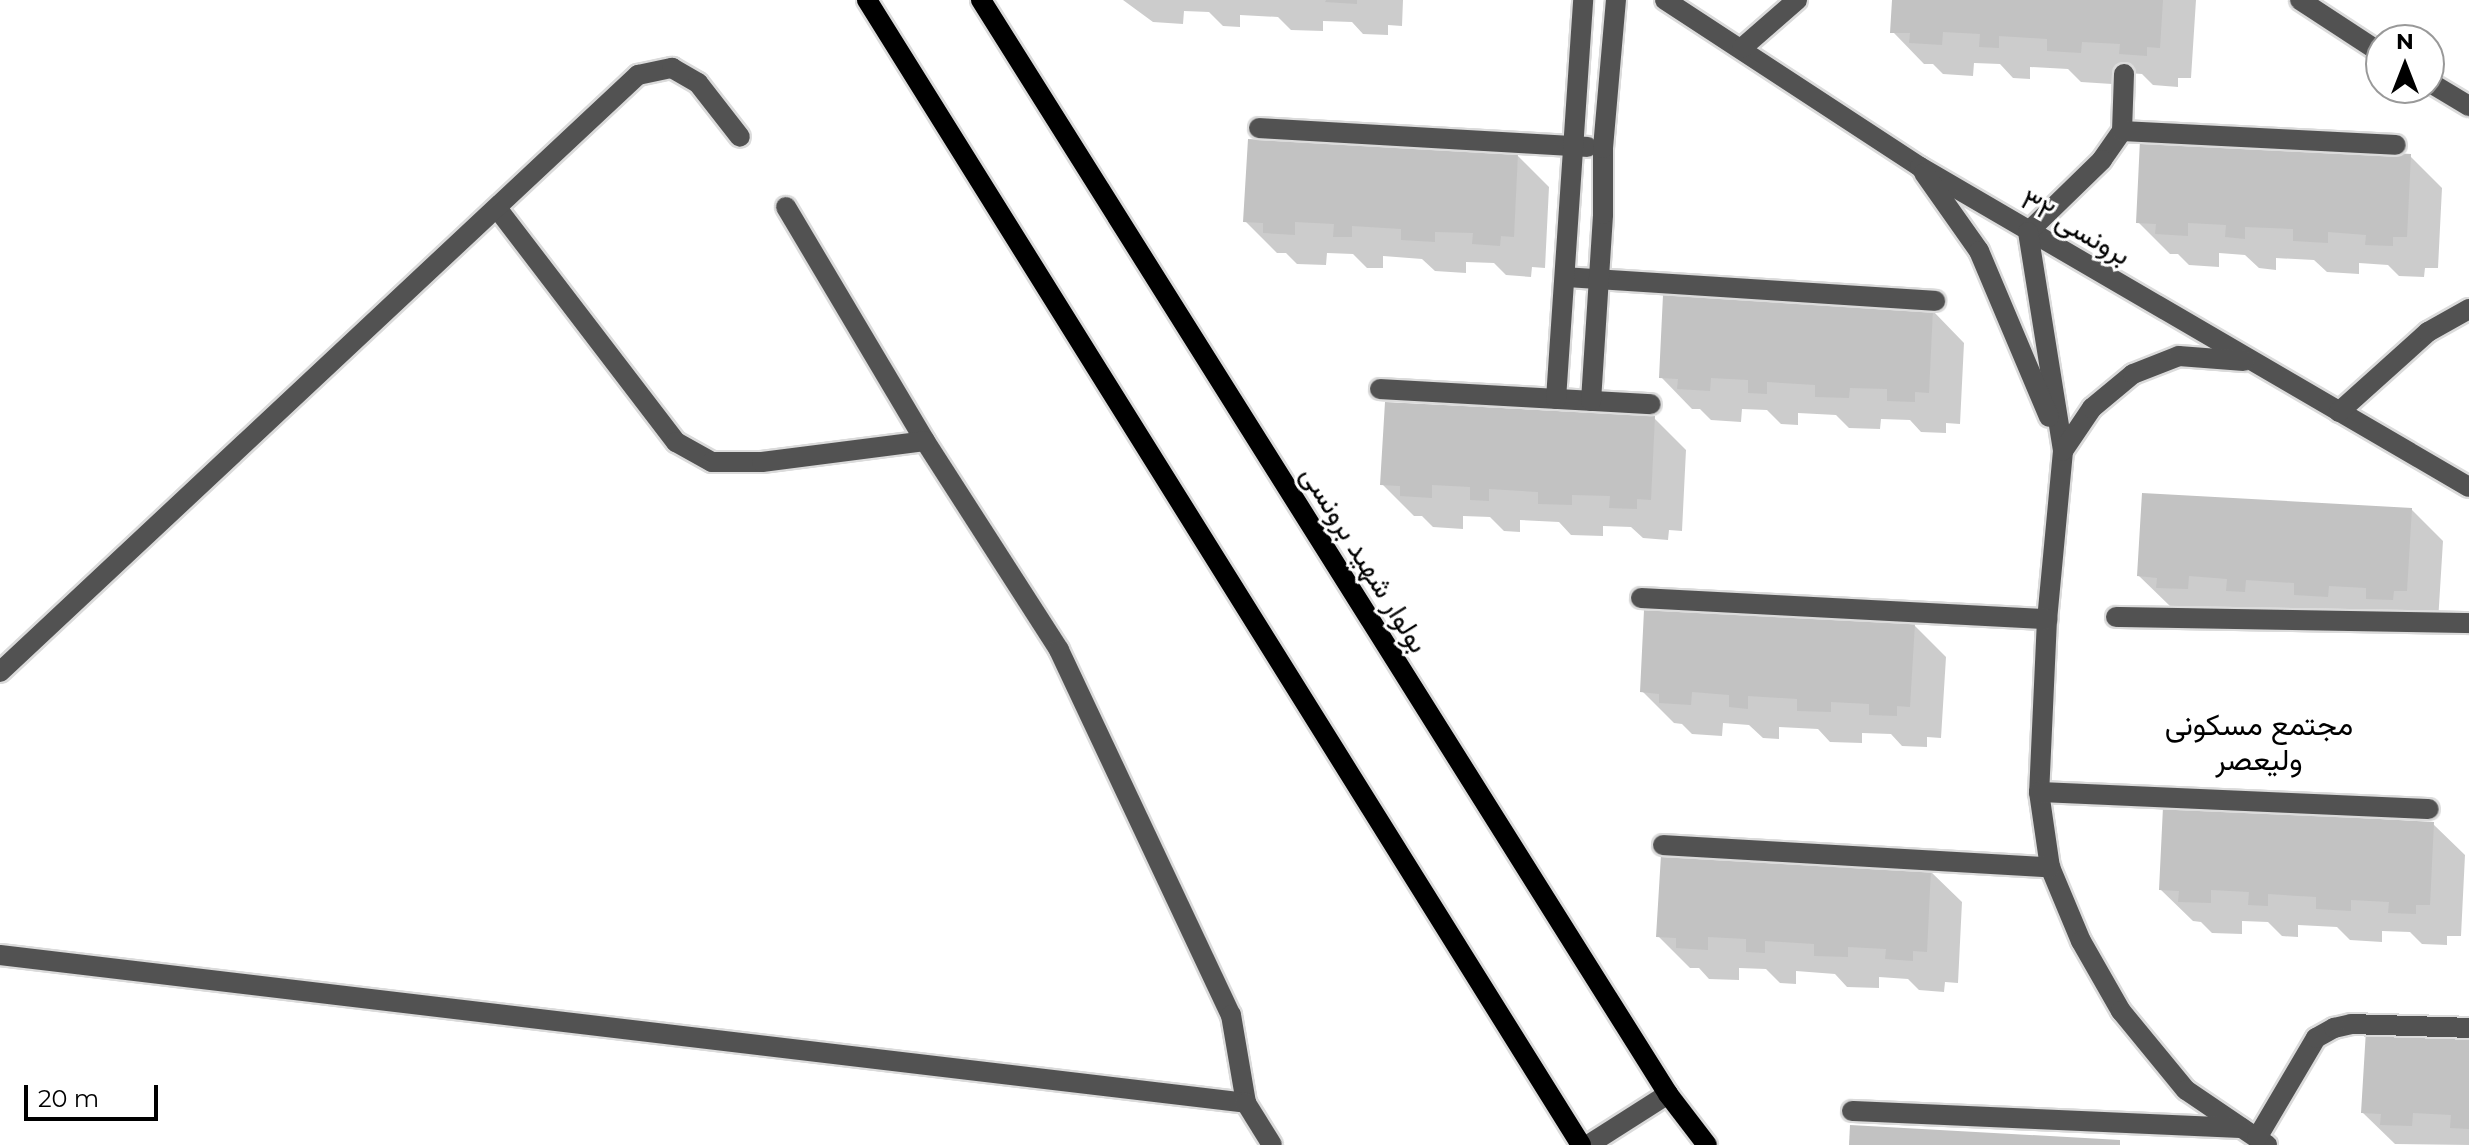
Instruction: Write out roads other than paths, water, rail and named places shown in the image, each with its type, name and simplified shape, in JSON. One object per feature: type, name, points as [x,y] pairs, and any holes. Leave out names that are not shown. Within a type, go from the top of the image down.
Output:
[{"type":"main road","points":[[867,0],[1581,1145]]},
{"type":"main road","name":"بولوار شهید برونسی","points":[[981,0],[1668,1094],[1707,1145]]},
{"type":"street","points":[[1556,399],[1583,0]]},
{"type":"street","points":[[1591,401],[1603,148],[1616,0]]},
{"type":"street","name":"برونسی ۳۲","points":[[1665,0],[1920,167],[2469,487]]},
{"type":"street","points":[[1742,48],[1797,0]]},
{"type":"street","points":[[2300,0],[2365,43]]},
{"type":"street","points":[[0,672],[638,75],[672,68],[698,83],[740,137]]},
{"type":"street","points":[[2124,74],[2122,131],[2102,160],[2028,232],[2063,451],[2047,619],[2039,792],[2050,867],[2081,941],[2121,1011],[2186,1090],[2255,1137]]},
{"type":"street","points":[[2445,92],[2469,106]]},
{"type":"street","points":[[1259,128],[1603,148]]},
{"type":"street","points":[[2122,131],[2396,145]]},
{"type":"street","points":[[1920,167],[1979,251],[2063,451]]},
{"type":"street","points":[[786,207],[925,441],[1059,650],[1231,1015],[1246,1103],[1272,1145]]},
{"type":"street","points":[[497,208],[676,442],[688,449],[712,462],[762,462],[925,441]]},
{"type":"street","points":[[1565,277],[1935,301]]},
{"type":"street","points":[[2339,412],[2428,332],[2469,309]]},
{"type":"street","points":[[2063,451],[2092,408],[2133,374],[2179,356],[2252,362]]},
{"type":"street","points":[[1380,389],[1651,404]]},
{"type":"street","points":[[1641,598],[2047,619]]},
{"type":"street","points":[[2116,617],[2469,623]]},
{"type":"street","points":[[2039,792],[2429,809]]},
{"type":"street","points":[[1663,845],[2050,867]]},
{"type":"street","points":[[0,955],[1246,1103]]},
{"type":"street","points":[[2255,1137],[2316,1038],[2334,1028],[2351,1024],[2469,1028]]},
{"type":"street","points":[[1588,1145],[1668,1094]]},
{"type":"street","points":[[1852,1111],[2255,1137]]},
{"type":"district","name":"مجتمع مسکونی ولیعصر","points":[[2259,742]]}]
